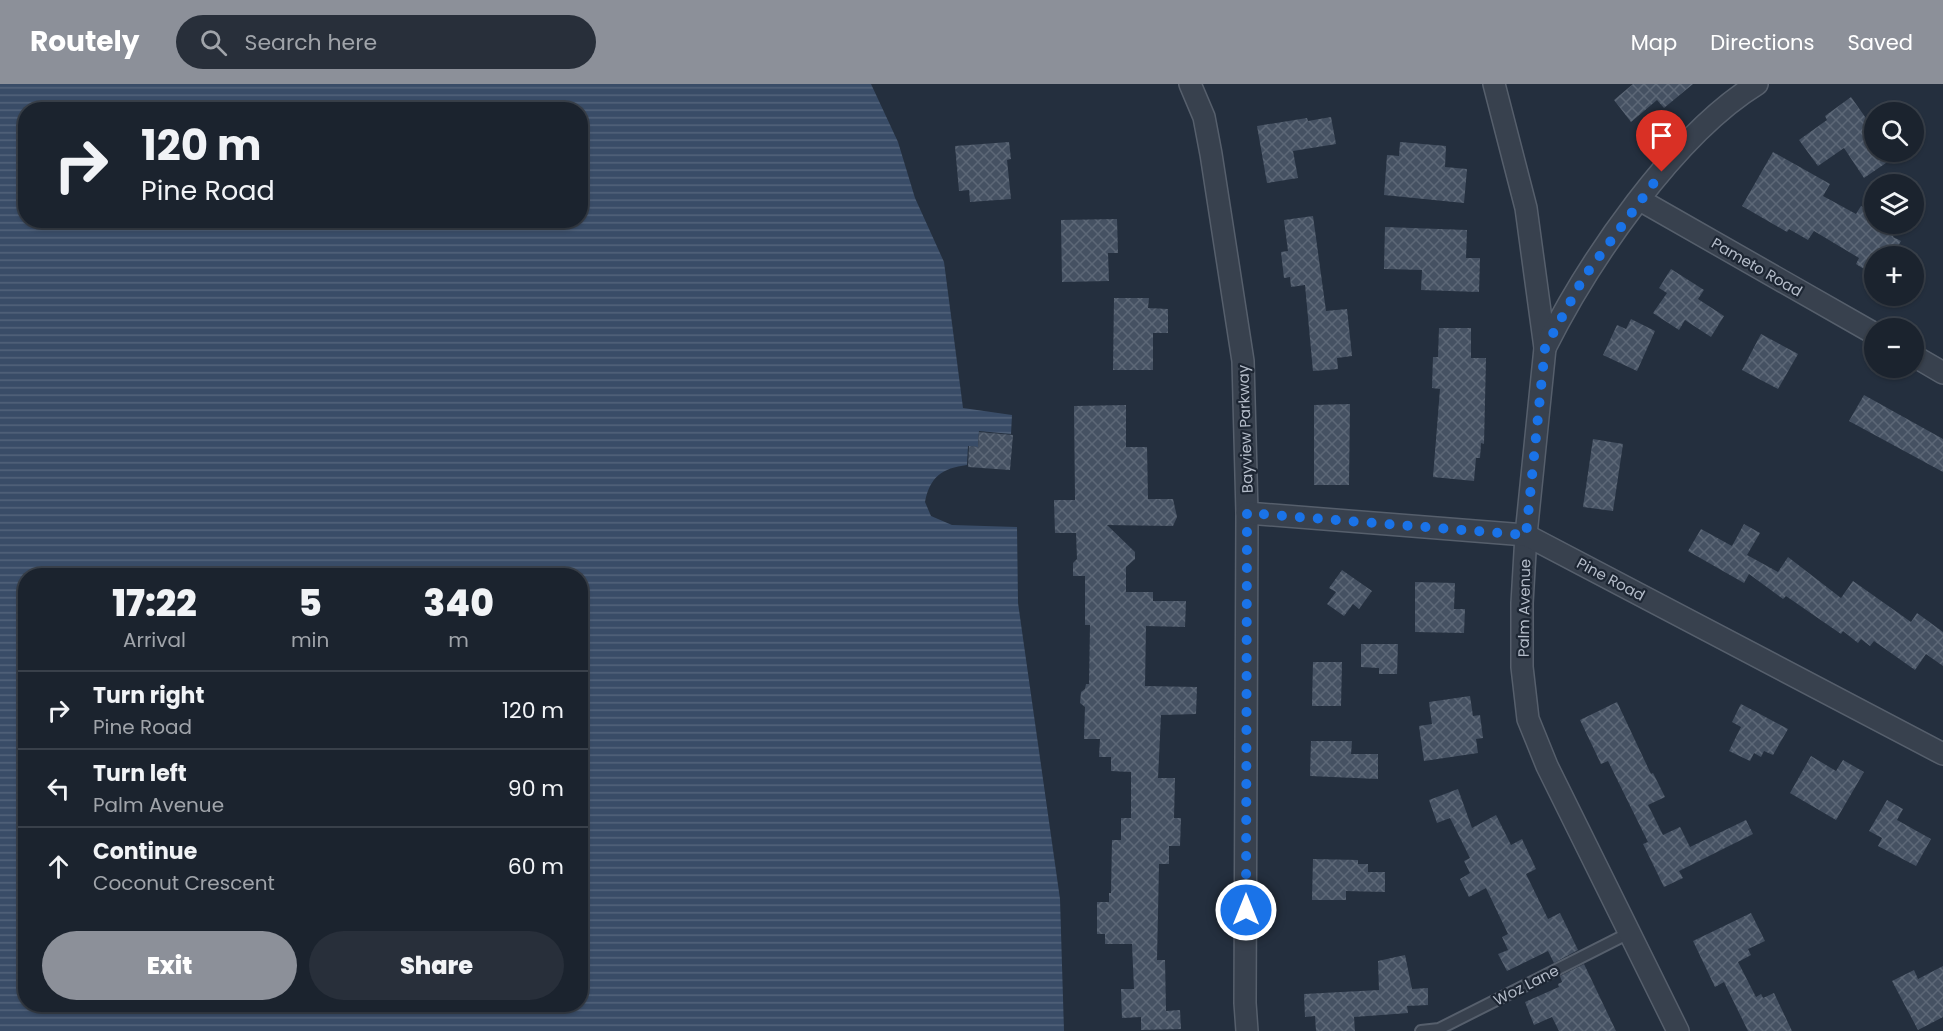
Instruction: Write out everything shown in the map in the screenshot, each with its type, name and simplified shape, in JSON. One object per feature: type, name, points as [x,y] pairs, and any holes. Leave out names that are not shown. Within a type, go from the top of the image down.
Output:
[{"type":"street","name":"Bayview Parkway","points":[[1190,84],[1204,117],[1240,329],[1247,513],[1245,1003],[1247,1031]]},
{"type":"street","name":"Palm Avenue","points":[[1494,84],[1526,208],[1545,348],[1526,535],[1521,636],[1524,697],[1528,719],[1547,766],[1678,1031]]},
{"type":"street","points":[[1545,348],[1584,277],[1640,200],[1698,133],[1757,84]]},
{"type":"street","name":"Pameto Road","points":[[1640,200],[1864,328]]},
{"type":"street","points":[[1924,362],[1943,373]]},
{"type":"street","name":"Pine Road","points":[[1247,513],[1526,535],[1943,754]]},
{"type":"lane","name":"Woz Lane","points":[[1421,1031],[1439,1029],[1629,933]]},
{"type":"water","points":[[0,84],[871,84],[898,142],[915,198],[944,262],[963,408],[1012,415],[1011,434],[979,431],[978,447],[968,446],[967,465],[958,466],[938,475],[930,486],[925,502],[931,516],[952,525],[1017,527],[1018,603],[1060,899],[1064,1031],[0,1031]]},
{"type":"building","points":[[1633,84],[1693,84],[1664,108],[1657,100],[1631,122],[1614,100]]},
{"type":"building","points":[[1851,97],[1864,115],[1864,162],[1887,162],[1870,174],[1864,174],[1864,178],[1844,148],[1818,166],[1799,140],[1827,120],[1825,116]]},
{"type":"building","points":[[1331,117],[1336,144],[1293,151],[1298,178],[1267,183],[1257,126],[1307,118],[1308,121]]},
{"type":"building","points":[[1009,142],[1011,159],[1007,160],[1011,199],[970,202],[969,190],[959,191],[955,146]]},
{"type":"building","points":[[1400,142],[1446,146],[1445,167],[1467,169],[1464,203],[1384,195],[1387,155],[1399,156]]},
{"type":"building","points":[[1773,152],[1830,184],[1823,196],[1856,214],[1861,206],[1864,208],[1864,234],[1895,234],[1893,237],[1901,241],[1898,246],[1864,246],[1864,269],[1856,264],[1859,258],[1814,231],[1808,240],[1789,229],[1787,232],[1742,206]]},
{"type":"building","points":[[1313,216],[1326,311],[1347,309],[1352,356],[1337,358],[1338,369],[1313,371],[1305,285],[1291,287],[1290,277],[1284,278],[1281,252],[1288,251],[1284,220]]},
{"type":"building","points":[[1117,219],[1118,253],[1108,253],[1109,281],[1062,282],[1061,220]]},
{"type":"building","points":[[1385,227],[1467,230],[1466,258],[1480,258],[1479,292],[1421,290],[1422,270],[1384,269]]},
{"type":"building","points":[[1671,269],[1704,290],[1698,299],[1724,316],[1711,337],[1685,320],[1679,330],[1653,313],[1667,293],[1659,288]]},
{"type":"building","points":[[1114,298],[1149,298],[1148,308],[1168,309],[1168,333],[1153,333],[1153,370],[1113,370]]},
{"type":"building","points":[[1631,319],[1655,331],[1637,371],[1603,355],[1617,325],[1626,329]]},
{"type":"building","points":[[1439,328],[1471,328],[1471,358],[1486,358],[1484,444],[1481,443],[1480,458],[1476,458],[1474,481],[1433,477],[1440,389],[1432,388],[1433,357],[1438,357]]},
{"type":"building","points":[[1761,334],[1798,354],[1778,389],[1742,370]]},
{"type":"building","points":[[1864,395],[1943,439],[1943,472],[1849,421]]},
{"type":"building","points":[[1350,404],[1349,485],[1314,485],[1314,405]]},
{"type":"building","points":[[1126,405],[1126,447],[1147,447],[1148,499],[1173,499],[1177,517],[1173,526],[1107,525],[1135,552],[1135,559],[1126,567],[1126,592],[1153,592],[1153,601],[1186,601],[1185,627],[1146,626],[1145,686],[1197,687],[1196,714],[1161,715],[1158,778],[1175,778],[1174,818],[1181,818],[1180,846],[1169,846],[1169,864],[1159,864],[1157,960],[1165,960],[1166,1011],[1180,1010],[1181,1029],[1141,1030],[1141,1017],[1122,1018],[1121,989],[1134,989],[1132,944],[1105,944],[1105,934],[1097,934],[1097,902],[1109,902],[1109,893],[1111,893],[1112,840],[1121,840],[1121,818],[1131,818],[1131,772],[1111,771],[1111,757],[1099,757],[1100,739],[1084,739],[1085,707],[1080,703],[1081,692],[1085,689],[1086,684],[1089,684],[1090,625],[1085,625],[1085,576],[1073,576],[1073,563],[1077,559],[1076,533],[1055,533],[1054,500],[1075,500],[1074,406]]},
{"type":"building","points":[[979,432],[1013,435],[1010,470],[968,467],[969,446],[978,447]]},
{"type":"building","points":[[1593,439],[1623,444],[1613,511],[1583,507]]},
{"type":"building","points":[[1744,524],[1760,533],[1747,555],[1778,572],[1788,557],[1841,598],[1853,581],[1911,622],[1917,613],[1943,632],[1943,666],[1926,654],[1915,670],[1874,641],[1870,646],[1861,639],[1858,643],[1843,631],[1841,634],[1786,596],[1783,599],[1749,574],[1744,583],[1688,551],[1701,529],[1732,546]]},
{"type":"building","points":[[1342,570],[1372,591],[1359,609],[1353,604],[1344,616],[1327,604],[1336,592],[1329,588]]},
{"type":"building","points":[[1415,582],[1455,583],[1454,609],[1465,609],[1464,633],[1415,632]]},
{"type":"building","points":[[1361,644],[1398,644],[1397,674],[1379,674],[1379,668],[1361,667]]},
{"type":"building","points":[[1313,662],[1342,662],[1341,706],[1312,706]]},
{"type":"building","points":[[1470,696],[1473,716],[1480,715],[1483,738],[1476,739],[1478,753],[1424,761],[1419,726],[1432,724],[1429,702]]},
{"type":"building","points":[[1617,702],[1651,774],[1653,773],[1665,797],[1648,805],[1663,835],[1680,827],[1690,847],[1746,820],[1753,834],[1679,871],[1683,878],[1664,887],[1643,844],[1648,842],[1608,761],[1601,764],[1580,720]]},
{"type":"building","points":[[1741,704],[1788,729],[1773,755],[1764,751],[1761,757],[1754,753],[1750,761],[1729,751],[1741,727],[1732,722]]},
{"type":"building","points":[[1311,741],[1352,741],[1351,754],[1378,754],[1378,779],[1310,776]]},
{"type":"building","points":[[1811,756],[1836,771],[1843,760],[1864,772],[1836,820],[1790,793]]},
{"type":"building","points":[[1458,789],[1472,828],[1496,815],[1511,845],[1522,839],[1536,869],[1526,874],[1548,919],[1560,913],[1578,950],[1554,963],[1548,951],[1507,971],[1498,954],[1508,950],[1502,937],[1508,934],[1486,888],[1469,897],[1460,879],[1470,873],[1464,861],[1470,858],[1450,818],[1437,823],[1429,800]]},
{"type":"building","points":[[1887,800],[1903,809],[1897,820],[1931,839],[1916,866],[1878,846],[1882,838],[1869,831]]},
{"type":"building","points":[[1313,859],[1358,860],[1358,864],[1368,864],[1368,872],[1385,872],[1385,892],[1346,891],[1346,900],[1312,900]]},
{"type":"building","points":[[1751,913],[1765,941],[1748,949],[1751,955],[1738,962],[1756,997],[1761,994],[1763,998],[1774,993],[1792,1031],[1748,1031],[1724,982],[1715,987],[1693,941]]},
{"type":"building","points":[[1405,955],[1412,989],[1428,988],[1428,1005],[1407,1006],[1408,1013],[1354,1017],[1355,1031],[1316,1031],[1315,1016],[1305,1017],[1304,994],[1379,990],[1378,961]]},
{"type":"building","points":[[1584,964],[1616,1031],[1559,1031],[1552,1017],[1534,1025],[1525,1002],[1559,987],[1558,984],[1562,982],[1560,976]]},
{"type":"building","points":[[1943,966],[1943,1017],[1918,1030],[1892,981],[1914,970],[1918,979]]},
{"type":"route","points":[[1246,910],[1247,513],[1526,535],[1545,348],[1584,277],[1662,172]]}]
